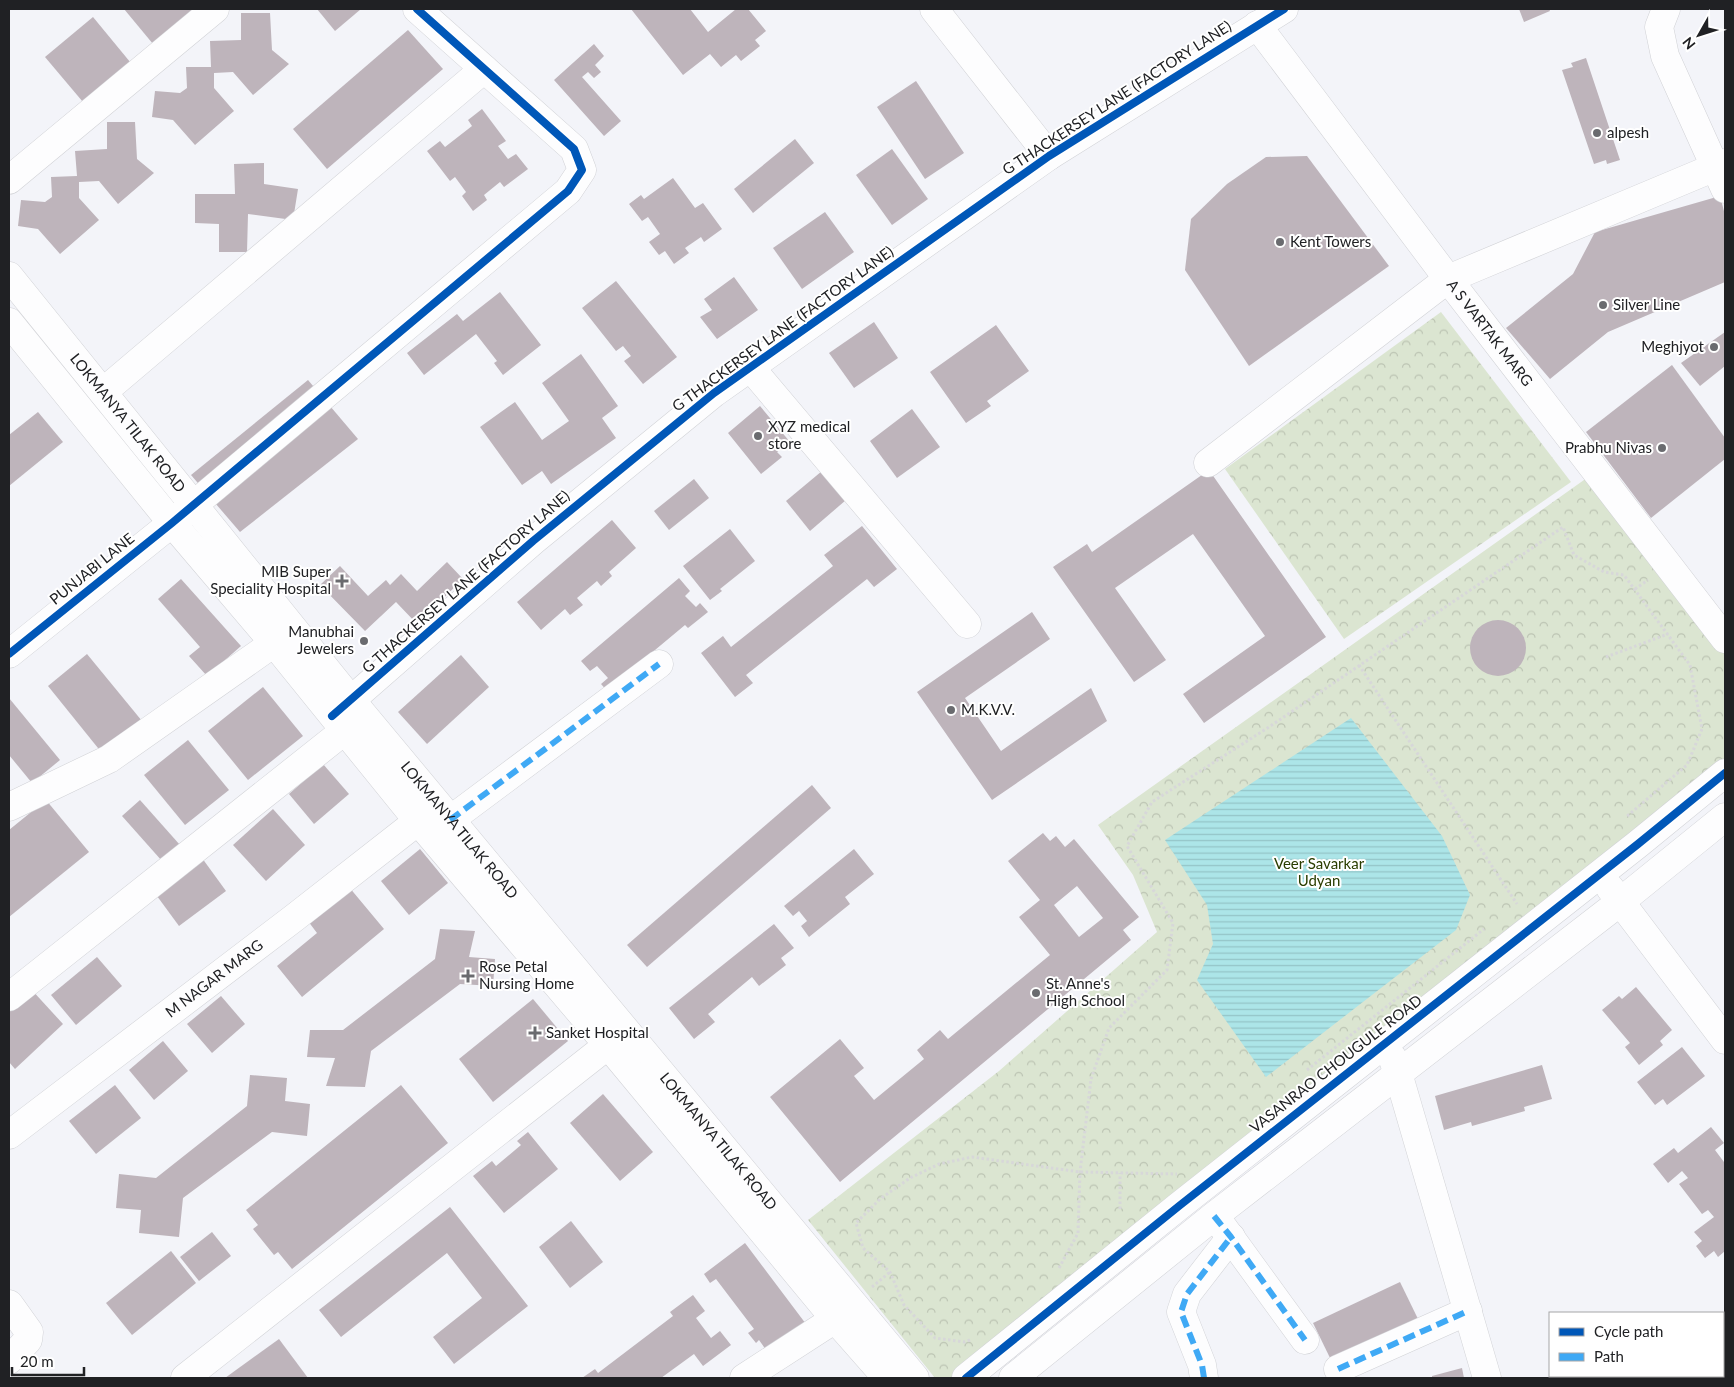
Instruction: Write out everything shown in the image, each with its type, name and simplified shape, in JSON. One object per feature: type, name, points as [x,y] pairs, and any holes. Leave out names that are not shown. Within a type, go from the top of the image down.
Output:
[{"type":"street","points":[[9,180],[215,9]]},
{"type":"street","points":[[102,392],[484,69],[417,9]]},
{"type":"street","points":[[934,9],[1049,156]]},
{"type":"street","name":"G THACKERSEY LANE (FACTORY LANE)","points":[[9,997],[342,716],[533,541],[714,393],[1049,156],[1284,9]]},
{"type":"street","points":[[1208,463],[1448,279],[1722,173],[1665,56],[1659,27],[1666,9]]},
{"type":"street","name":"A S VARTAK MARG","points":[[1257,25],[1448,279],[1725,639]]},
{"type":"street","name":"PUNJABI LANE","points":[[9,654],[172,522],[568,191],[582,170],[574,149],[484,69]]},
{"type":"street","name":"LOKMANYA TILAK ROAD","points":[[11,285],[102,392],[192,505],[418,821],[608,1044],[835,1319],[887,1378]]},
{"type":"street","name":"LOKMANYA TILAK ROAD","points":[[9,322],[172,522],[274,643],[342,716],[450,820],[915,1378]]},
{"type":"street","points":[[750,368],[966,624]]},
{"type":"street","points":[[9,807],[109,759],[274,643]]},
{"type":"street","points":[[450,820],[659,664]]},
{"type":"street","name":"VASANRAO CHOUGULE ROAD","points":[[966,1378],[1178,1206],[1725,773]]},
{"type":"street","points":[[1013,1378],[1214,1216],[1620,902],[1725,817]]},
{"type":"street","name":"M NAGAR MARG","points":[[9,1134],[286,924],[418,821]]},
{"type":"street","points":[[1599,874],[1725,1040]]},
{"type":"street","points":[[1386,1041],[1398,1073],[1487,1378]]},
{"type":"street","points":[[185,1378],[608,1044]]},
{"type":"street","points":[[1214,1216],[1305,1340]]},
{"type":"street","points":[[1204,1378],[1202,1365],[1181,1312],[1187,1294],[1231,1237]]},
{"type":"street","points":[[1338,1369],[1468,1311]]},
{"type":"street","points":[[9,1360],[28,1340],[29,1332],[12,1317]]},
{"type":"street","points":[[744,1378],[835,1319]]},
{"type":"path","points":[[1057,1272],[1078,1233],[1080,1172],[1091,1080],[1109,1028],[1167,970],[1173,923],[1127,846],[1152,802],[1269,727],[1563,527],[1574,555],[1604,572],[1624,575],[1690,665],[1702,728],[1687,765],[1622,821]]},
{"type":"path","points":[[1606,657],[1668,634]]},
{"type":"path","points":[[1359,665],[1517,904],[1510,910]]},
{"type":"path","points":[[1300,1074],[1486,928]]},
{"type":"path","points":[[935,1338],[904,1305],[890,1272],[863,1248],[856,1223],[880,1199],[910,1178],[939,1164],[972,1157],[1080,1172],[1177,1174],[1184,1168]]},
{"type":"path","points":[[1120,1173],[1120,1209]]},
{"type":"green space","points":[[1441,312],[1571,482],[1344,639],[1225,469]]},
{"type":"green space","name":"Veer Savarkar Udyan","points":[[1591,475],[1725,652],[1725,759],[955,1378],[935,1378],[808,1220],[999,1071],[1157,932],[1133,875],[1098,825]]},
{"type":"water","points":[[1351,718],[1442,836],[1470,895],[1456,930],[1266,1077],[1197,980],[1213,944],[1207,905],[1165,840]]},
{"type":"building","points":[[124,9],[202,9],[158,50]]},
{"type":"building","points":[[317,9],[361,9],[335,31]]},
{"type":"building","points":[[631,9],[690,9],[708,32],[736,9],[748,9],[766,31],[755,40],[760,46],[741,61],[736,55],[721,67],[710,54],[683,75]]},
{"type":"building","points":[[1519,9],[1549,9],[1550,11],[1524,22]]},
{"type":"building","points":[[241,13],[270,13],[272,50],[289,64],[253,95],[233,72],[214,73],[214,88],[234,111],[195,145],[173,120],[152,117],[155,91],[180,93],[187,88],[186,67],[211,67],[210,41],[241,40]]},
{"type":"building","points":[[93,17],[135,68],[88,108],[45,57]]},
{"type":"building","points":[[408,30],[443,69],[327,169],[293,129]]},
{"type":"building","points":[[594,44],[604,56],[595,65],[601,72],[594,78],[588,72],[582,77],[621,121],[604,136],[554,80]]},
{"type":"building","name":"alpesh","points":[[1586,58],[1620,160],[1607,164],[1606,160],[1594,164],[1562,70],[1573,67],[1571,63]]},
{"type":"building","points":[[916,81],[964,153],[925,179],[877,107]]},
{"type":"building","points":[[482,109],[506,141],[498,146],[508,159],[516,154],[528,169],[504,187],[500,182],[484,195],[487,200],[473,211],[462,196],[466,192],[455,177],[450,181],[427,151],[440,141],[445,147],[472,126],[468,120]]},
{"type":"building","points":[[107,122],[135,122],[137,159],[154,173],[118,204],[99,181],[79,182],[79,198],[99,220],[60,254],[38,229],[18,226],[21,200],[45,202],[52,197],[51,177],[77,176],[75,151],[107,149]]},
{"type":"building","points":[[795,139],[814,163],[753,213],[734,189]]},
{"type":"building","points":[[892,149],[928,199],[892,225],[856,175]]},
{"type":"building","name":"Kent Towers","points":[[1307,156],[1389,266],[1249,366],[1185,270],[1191,219],[1227,184],[1266,157]]},
{"type":"building","points":[[264,163],[264,184],[298,189],[293,220],[248,214],[247,252],[219,252],[219,224],[195,223],[195,194],[235,194],[234,164]]},
{"type":"building","points":[[673,178],[695,208],[703,203],[722,229],[704,242],[701,237],[685,248],[689,253],[674,264],[665,251],[659,255],[649,242],[660,234],[648,217],[642,221],[629,204],[641,195],[644,199]]},
{"type":"building","name":"Silver Line","points":[[1720,196],[1725,215],[1725,282],[1608,332],[1550,379],[1506,328],[1573,274],[1595,232]]},
{"type":"building","points":[[825,212],[854,252],[802,289],[773,248]]},
{"type":"building","points":[[734,277],[758,310],[717,339],[700,317],[712,310],[704,299]]},
{"type":"building","points":[[616,281],[677,357],[643,384],[624,361],[631,356],[623,346],[616,351],[582,308]]},
{"type":"building","points":[[500,292],[541,345],[503,375],[494,363],[497,361],[476,334],[424,375],[407,353],[457,314],[463,321]]},
{"type":"building","points":[[874,322],[898,358],[854,388],[829,353]]},
{"type":"building","points":[[996,325],[1029,371],[987,401],[991,406],[966,423],[930,372]]},
{"type":"building","name":"Meghjyot","points":[[1725,332],[1725,366],[1700,386],[1681,363]]},
{"type":"building","points":[[581,354],[618,406],[602,418],[616,438],[551,484],[542,471],[522,485],[480,427],[515,402],[542,440],[569,421],[542,383]]},
{"type":"building","name":"Prabhu Nivas","points":[[1672,365],[1725,438],[1725,459],[1651,518],[1586,432]]},
{"type":"building","points":[[308,380],[358,439],[240,532],[191,475]]},
{"type":"building","points":[[760,406],[790,442],[777,452],[782,457],[761,474],[728,433]]},
{"type":"building","points":[[912,409],[940,447],[897,478],[870,441]]},
{"type":"building","points":[[38,412],[63,442],[9,486],[9,435]]},
{"type":"building","points":[[1209,470],[1326,637],[1204,723],[1183,694],[1265,636],[1193,534],[1115,588],[1166,660],[1134,682],[1053,567],[1087,544],[1092,552]]},
{"type":"building","points":[[822,471],[846,500],[810,531],[786,501]]},
{"type":"building","points":[[694,479],[709,498],[669,530],[654,511]]},
{"type":"building","points":[[612,520],[636,548],[609,572],[612,576],[601,586],[597,581],[577,598],[583,605],[570,615],[565,609],[541,630],[517,602]]},
{"type":"building","points":[[862,526],[897,569],[874,587],[867,579],[746,675],[753,683],[735,697],[701,653],[723,636],[731,647],[833,566],[824,555]]},
{"type":"building","points":[[730,529],[755,561],[720,589],[722,591],[710,600],[683,566]]},
{"type":"building","points":[[447,562],[463,579],[417,624],[396,602],[365,631],[320,585],[340,566],[368,596],[386,580],[390,585],[401,574],[417,591]]},
{"type":"building","points":[[679,578],[690,591],[685,596],[696,607],[700,603],[708,612],[688,628],[685,625],[625,675],[610,694],[601,684],[608,678],[597,666],[590,671],[581,661]]},
{"type":"building","points":[[181,579],[241,646],[207,676],[189,656],[200,647],[158,599]]},
{"type":"building","name":"M.K.V.V.","points":[[1032,612],[1050,639],[965,698],[1001,751],[1091,688],[1107,721],[992,800],[917,692]]},
{"type":"building","points":[[1498,620],[1509,622],[1518,628],[1524,637],[1526,648],[1524,659],[1518,668],[1509,674],[1498,676],[1487,674],[1478,668],[1472,659],[1470,648],[1472,637],[1478,628],[1487,622]]},
{"type":"building","points":[[87,654],[142,721],[102,753],[48,686]]},
{"type":"building","points":[[461,655],[489,687],[427,744],[398,712]]},
{"type":"building","points":[[263,687],[303,736],[248,780],[208,731]]},
{"type":"building","points":[[9,698],[60,760],[32,783],[9,755]]},
{"type":"building","points":[[188,740],[229,790],[185,825],[144,775]]},
{"type":"building","points":[[323,764],[349,794],[314,824],[289,794]]},
{"type":"building","points":[[812,785],[831,808],[647,967],[627,945]]},
{"type":"building","points":[[46,800],[89,852],[9,917],[9,830]]},
{"type":"building","points":[[140,800],[180,845],[162,861],[122,816]]},
{"type":"building","points":[[273,809],[305,845],[266,881],[233,845]]},
{"type":"building","name":"St. Anne's High School","points":[[1043,833],[1050,841],[1056,836],[1065,847],[1074,839],[1139,917],[1123,930],[1131,940],[840,1182],[770,1097],[840,1039],[864,1068],[854,1076],[874,1100],[924,1059],[917,1050],[940,1030],[948,1039],[1050,955],[1019,917],[1040,900],[1008,861]],"holes":[[[1077,886],[1103,918],[1079,937],[1054,905]]]},
{"type":"building","points":[[194,847],[226,891],[179,926],[146,881]]},
{"type":"building","points":[[420,849],[448,883],[409,915],[381,881]]},
{"type":"building","points":[[854,849],[874,874],[845,897],[850,904],[809,937],[801,926],[807,921],[799,911],[793,916],[784,906]]},
{"type":"building","points":[[349,887],[384,929],[302,997],[277,966],[317,933],[308,921]]},
{"type":"building","points":[[774,924],[794,948],[781,958],[786,965],[759,986],[752,977],[708,1014],[715,1022],[694,1039],[669,1008]]},
{"type":"building","points":[[440,929],[475,931],[469,957],[495,959],[493,986],[460,984],[371,1051],[365,1087],[326,1086],[335,1058],[307,1057],[310,1030],[343,1030],[435,959]]},
{"type":"building","points":[[97,957],[122,986],[76,1025],[51,995]]},
{"type":"building","points":[[1636,987],[1672,1030],[1660,1041],[1663,1045],[1639,1065],[1625,1047],[1630,1043],[1602,1010],[1619,996],[1622,999]]},
{"type":"building","points":[[30,988],[63,1024],[15,1069],[9,1062],[9,1008]]},
{"type":"building","points":[[221,996],[245,1024],[212,1053],[187,1024]]},
{"type":"building","points":[[533,999],[568,1041],[493,1102],[459,1059]]},
{"type":"building","points":[[163,1041],[188,1071],[154,1100],[129,1070]]},
{"type":"building","points":[[1682,1047],[1705,1076],[1667,1105],[1663,1099],[1655,1105],[1637,1082]]},
{"type":"building","points":[[1542,1065],[1552,1099],[1524,1107],[1525,1111],[1472,1126],[1471,1122],[1444,1130],[1435,1096]]},
{"type":"building","points":[[250,1075],[287,1078],[285,1101],[310,1104],[307,1136],[272,1132],[183,1198],[179,1237],[139,1233],[141,1210],[116,1208],[119,1174],[156,1178],[247,1106]]},
{"type":"building","points":[[115,1085],[141,1118],[96,1154],[69,1121]]},
{"type":"building","points":[[401,1085],[448,1143],[292,1269],[278,1252],[274,1255],[253,1229],[258,1225],[246,1210]]},
{"type":"building","points":[[603,1094],[653,1152],[620,1181],[570,1123]]},
{"type":"building","points":[[1711,1127],[1724,1143],[1715,1150],[1724,1162],[1725,1160],[1725,1251],[1718,1257],[1714,1251],[1705,1258],[1696,1246],[1702,1241],[1694,1232],[1714,1217],[1708,1210],[1702,1214],[1679,1184],[1688,1178],[1682,1171],[1668,1183],[1653,1164],[1674,1148],[1678,1153]]},
{"type":"building","points":[[528,1132],[558,1169],[504,1213],[473,1176],[492,1161],[496,1166],[521,1145],[517,1141]]},
{"type":"building","points":[[450,1207],[528,1306],[454,1364],[433,1337],[482,1298],[447,1253],[341,1337],[319,1310]]},
{"type":"building","points":[[571,1221],[603,1262],[570,1288],[539,1247]]},
{"type":"building","points":[[212,1232],[231,1256],[199,1281],[180,1257]]},
{"type":"building","points":[[745,1243],[809,1328],[771,1357],[759,1340],[756,1343],[748,1333],[754,1329],[716,1279],[710,1283],[704,1274]]},
{"type":"building","points":[[171,1251],[196,1283],[132,1335],[106,1303]]},
{"type":"building","points":[[1400,1282],[1419,1321],[1332,1362],[1313,1323]]},
{"type":"building","points":[[693,1295],[705,1311],[696,1318],[711,1338],[720,1331],[731,1345],[703,1366],[694,1354],[661,1378],[582,1378],[595,1369],[598,1373],[673,1316],[670,1312]]},
{"type":"building","points":[[279,1339],[308,1378],[225,1378]]},
{"type":"building","points":[[1462,1368],[1464,1378],[1432,1378],[1432,1376]]},
{"type":"marked path","points":[[450,820],[659,664]]},
{"type":"marked path","points":[[1214,1216],[1305,1340]]},
{"type":"marked path","points":[[1204,1378],[1202,1365],[1181,1312],[1187,1294],[1231,1237]]},
{"type":"marked path","points":[[1338,1369],[1468,1311]]},
{"type":"cycle path","points":[[9,654],[172,523],[568,191],[582,170],[574,149],[417,9]]},
{"type":"cycle path","points":[[332,716],[533,541],[714,393],[1049,156],[1284,9]]},
{"type":"cycle path","points":[[966,1378],[1179,1206],[1638,844],[1725,773]]},
{"type":"place","name":"alpesh","points":[[1597,133]]},
{"type":"place","name":"Kent Towers","points":[[1280,242]]},
{"type":"place","name":"Silver Line","points":[[1603,305]]},
{"type":"place","name":"Meghjyot","points":[[1714,347]]},
{"type":"place","name":"XYZ medical store","points":[[758,436]]},
{"type":"place","name":"Prabhu Nivas","points":[[1662,448]]},
{"type":"place","name":"MIB Super Speciality Hospital","points":[[342,581]]},
{"type":"place","name":"Manubhai Jewelers","points":[[364,641]]},
{"type":"place","name":"M.K.V.V.","points":[[951,710]]},
{"type":"place","name":"Rose Petal Nursing Home","points":[[468,976]]},
{"type":"place","name":"St. Anne's High School","points":[[1036,993]]},
{"type":"place","name":"Sanket Hospital","points":[[535,1033]]}]
